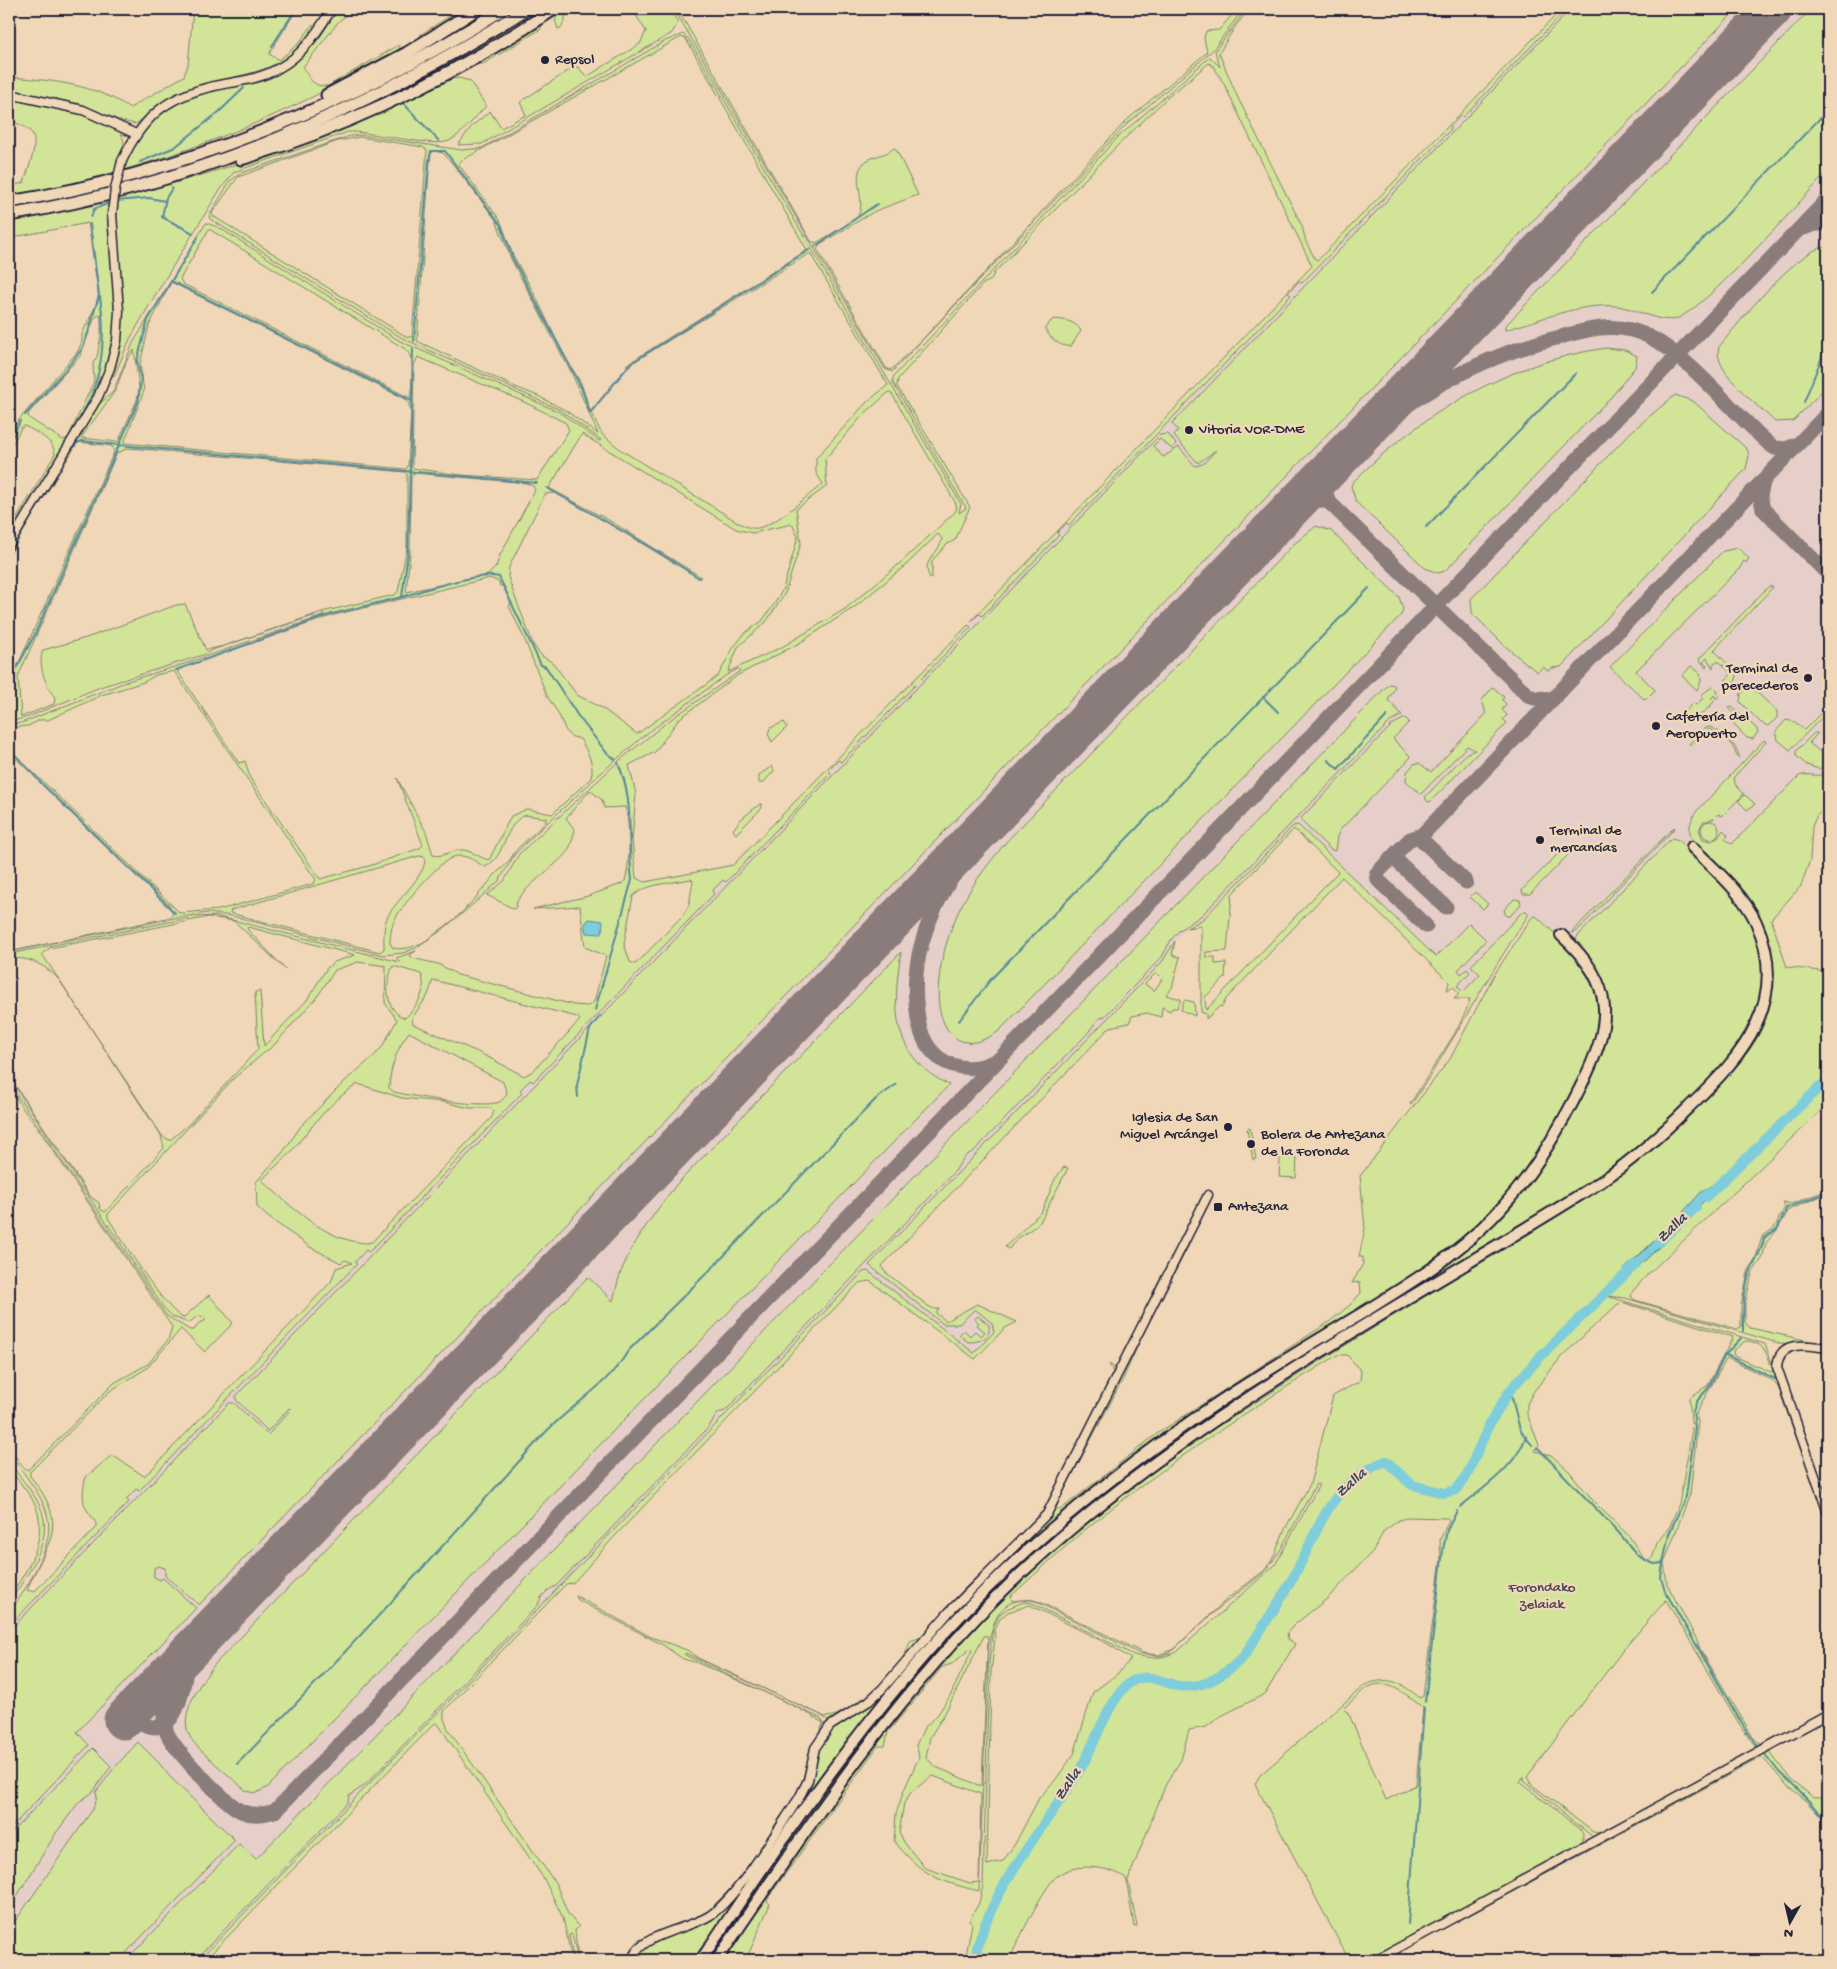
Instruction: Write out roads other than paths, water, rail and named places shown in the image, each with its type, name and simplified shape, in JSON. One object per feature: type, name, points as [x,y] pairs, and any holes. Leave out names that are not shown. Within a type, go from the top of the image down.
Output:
[{"type":"highway","points":[[253,134],[407,53],[477,9]]},
{"type":"highway","points":[[9,202],[92,185],[168,164],[253,134],[394,71],[504,9]]},
{"type":"highway","points":[[9,215],[93,198],[171,176],[262,144],[350,106],[458,51],[526,9]]},
{"type":"highway","points":[[171,176],[201,171],[279,147],[377,109],[486,52],[554,9]]},
{"type":"highway","points":[[717,1960],[829,1797],[902,1701],[962,1633],[1013,1582],[1066,1534],[1140,1474],[1226,1415],[1602,1181],[1643,1151],[1700,1097],[1730,1064],[1751,1038],[1761,1015],[1767,986],[1766,952],[1756,922],[1747,906],[1730,885],[1692,847]]},
{"type":"highway","points":[[701,1960],[823,1783],[863,1730],[950,1626],[1004,1572],[1080,1505],[1151,1449],[1446,1258],[1479,1231],[1512,1196],[1550,1142],[1577,1094],[1595,1057],[1603,1030],[1604,1004],[1596,976],[1582,955],[1561,935]]},
{"type":"street","points":[[9,545],[98,397],[110,368],[117,341],[119,311],[112,214],[115,189],[122,161],[136,134],[157,110],[184,94],[263,75],[286,64],[307,45],[332,9]]},
{"type":"street","points":[[9,94],[83,110],[136,134]]},
{"type":"street","points":[[632,1960],[635,1951],[644,1943],[708,1917],[727,1901],[799,1798],[808,1780],[815,1748],[822,1735],[830,1726],[869,1701],[882,1689],[949,1612],[1047,1514],[1208,1195]]},
{"type":"street","points":[[1828,1348],[1799,1345],[1786,1348],[1778,1358],[1777,1367],[1828,1513]]},
{"type":"street","points":[[1376,1960],[1828,1714]]},
{"type":"water","points":[[589,919],[603,921],[602,934],[586,933],[584,925]]},
{"type":"water","points":[[1710,1186],[1718,1188],[1687,1217],[1681,1214],[1704,1189],[1706,1190]]},
{"type":"water","points":[[1667,1229],[1671,1236],[1629,1275],[1624,1270]]},
{"type":"waterway","points":[[272,46],[296,9]]},
{"type":"waterway","points":[[140,162],[175,147],[219,112],[244,88]]},
{"type":"waterway","points":[[404,104],[439,141]]},
{"type":"waterway","points":[[1652,292],[1828,110]]},
{"type":"waterway","points":[[414,341],[431,151],[445,151],[501,225],[512,257],[581,387],[590,413],[630,364],[809,250]]},
{"type":"waterway","points":[[172,188],[166,198],[162,217],[193,233]]},
{"type":"waterway","points":[[116,201],[149,198],[165,201]]},
{"type":"waterway","points":[[91,217],[94,209],[112,202]]},
{"type":"waterway","points":[[814,247],[877,204]]},
{"type":"waterway","points":[[25,415],[82,349],[88,333],[99,295],[90,224]]},
{"type":"waterway","points":[[198,237],[148,320],[137,361],[141,380],[138,402],[119,445],[537,483]]},
{"type":"waterway","points":[[171,281],[412,401]]},
{"type":"waterway","points":[[67,442],[90,399],[99,369],[103,333],[100,297]]},
{"type":"waterway","points":[[1804,402],[1828,342]]},
{"type":"waterway","points":[[413,349],[408,552],[402,597],[465,579],[490,576],[499,577],[541,665],[546,667],[578,716],[606,752],[615,759]]},
{"type":"waterway","points":[[1426,527],[1576,373]]},
{"type":"waterway","points":[[9,444],[20,421]]},
{"type":"waterway","points":[[9,682],[34,636],[119,445],[82,441],[77,443],[67,455]]},
{"type":"waterway","points":[[18,521],[62,449]]},
{"type":"waterway","points":[[9,555],[56,474]]},
{"type":"waterway","points":[[547,488],[642,542],[699,578]]},
{"type":"waterway","points":[[9,537],[15,526]]},
{"type":"waterway","points":[[959,1021],[991,979],[1369,588]]},
{"type":"waterway","points":[[176,670],[332,614],[402,597]]},
{"type":"waterway","points":[[1263,697],[1278,712]]},
{"type":"waterway","points":[[1328,760],[1338,769],[1387,716]]},
{"type":"waterway","points":[[9,748],[43,785],[175,913]]},
{"type":"waterway","points":[[595,1010],[632,880],[629,806],[627,792],[618,763]]},
{"type":"waterway","points":[[578,1097],[577,1085],[590,1029],[600,1016]]},
{"type":"waterway","name":"Zalla","points":[[1706,1197],[1828,1079]]},
{"type":"waterway","points":[[237,1764],[353,1643],[542,1436],[610,1375],[628,1351],[713,1267],[876,1099],[897,1084]]},
{"type":"waterway","points":[[1743,1331],[1747,1282],[1762,1248],[1764,1238],[1777,1229],[1787,1208],[1828,1192]]},
{"type":"waterway","name":"Zalla","points":[[1659,1242],[1696,1207]]},
{"type":"waterway","name":"Zalla","points":[[974,1960],[992,1907],[1005,1883],[1082,1766],[1104,1719],[1118,1695],[1126,1686],[1140,1678],[1156,1679],[1188,1687],[1206,1683],[1223,1674],[1244,1656],[1295,1574],[1329,1507],[1352,1481],[1367,1470],[1386,1461],[1412,1485],[1444,1493],[1456,1490],[1466,1477],[1489,1425],[1510,1390],[1542,1355],[1636,1264]]},
{"type":"waterway","points":[[1663,1563],[1669,1534],[1686,1496],[1695,1427],[1693,1411],[1697,1401],[1709,1387],[1725,1355],[1741,1338]]},
{"type":"waterway","points":[[1726,1355],[1775,1379]]},
{"type":"waterway","points":[[1510,1390],[1520,1430],[1532,1445]]},
{"type":"waterway","points":[[1460,1507],[1507,1467],[1522,1447],[1526,1436]]},
{"type":"waterway","points":[[1538,1448],[1619,1533],[1638,1556],[1654,1564],[1663,1563],[1661,1578],[1665,1591],[1738,1717],[1759,1748]]},
{"type":"waterway","points":[[1425,1702],[1443,1550],[1447,1530],[1457,1511]]},
{"type":"waterway","points":[[1408,1924],[1424,1708]]},
{"type":"waterway","points":[[1764,1753],[1779,1772],[1808,1800],[1828,1824]]},
{"type":"place","name":"Repsol","points":[[545,60]]},
{"type":"place","name":"Vitoria VOR-DME","points":[[1189,430]]},
{"type":"place","name":"Terminal de perecederos","points":[[1808,678]]},
{"type":"place","name":"Cafetería del Aeropuerto","points":[[1656,726]]},
{"type":"place","name":"Terminal de mercancías","points":[[1540,840]]},
{"type":"place","name":"Iglesia de San Miguel Arcángel","points":[[1228,1127]]},
{"type":"place","name":"Bolera de Antezana de la Foronda","points":[[1251,1144]]},
{"type":"place","name":"Antezana","points":[[1218,1207]]},
{"type":"park label","name":"Forondako zelaiak","points":[[1542,1596]]}]
